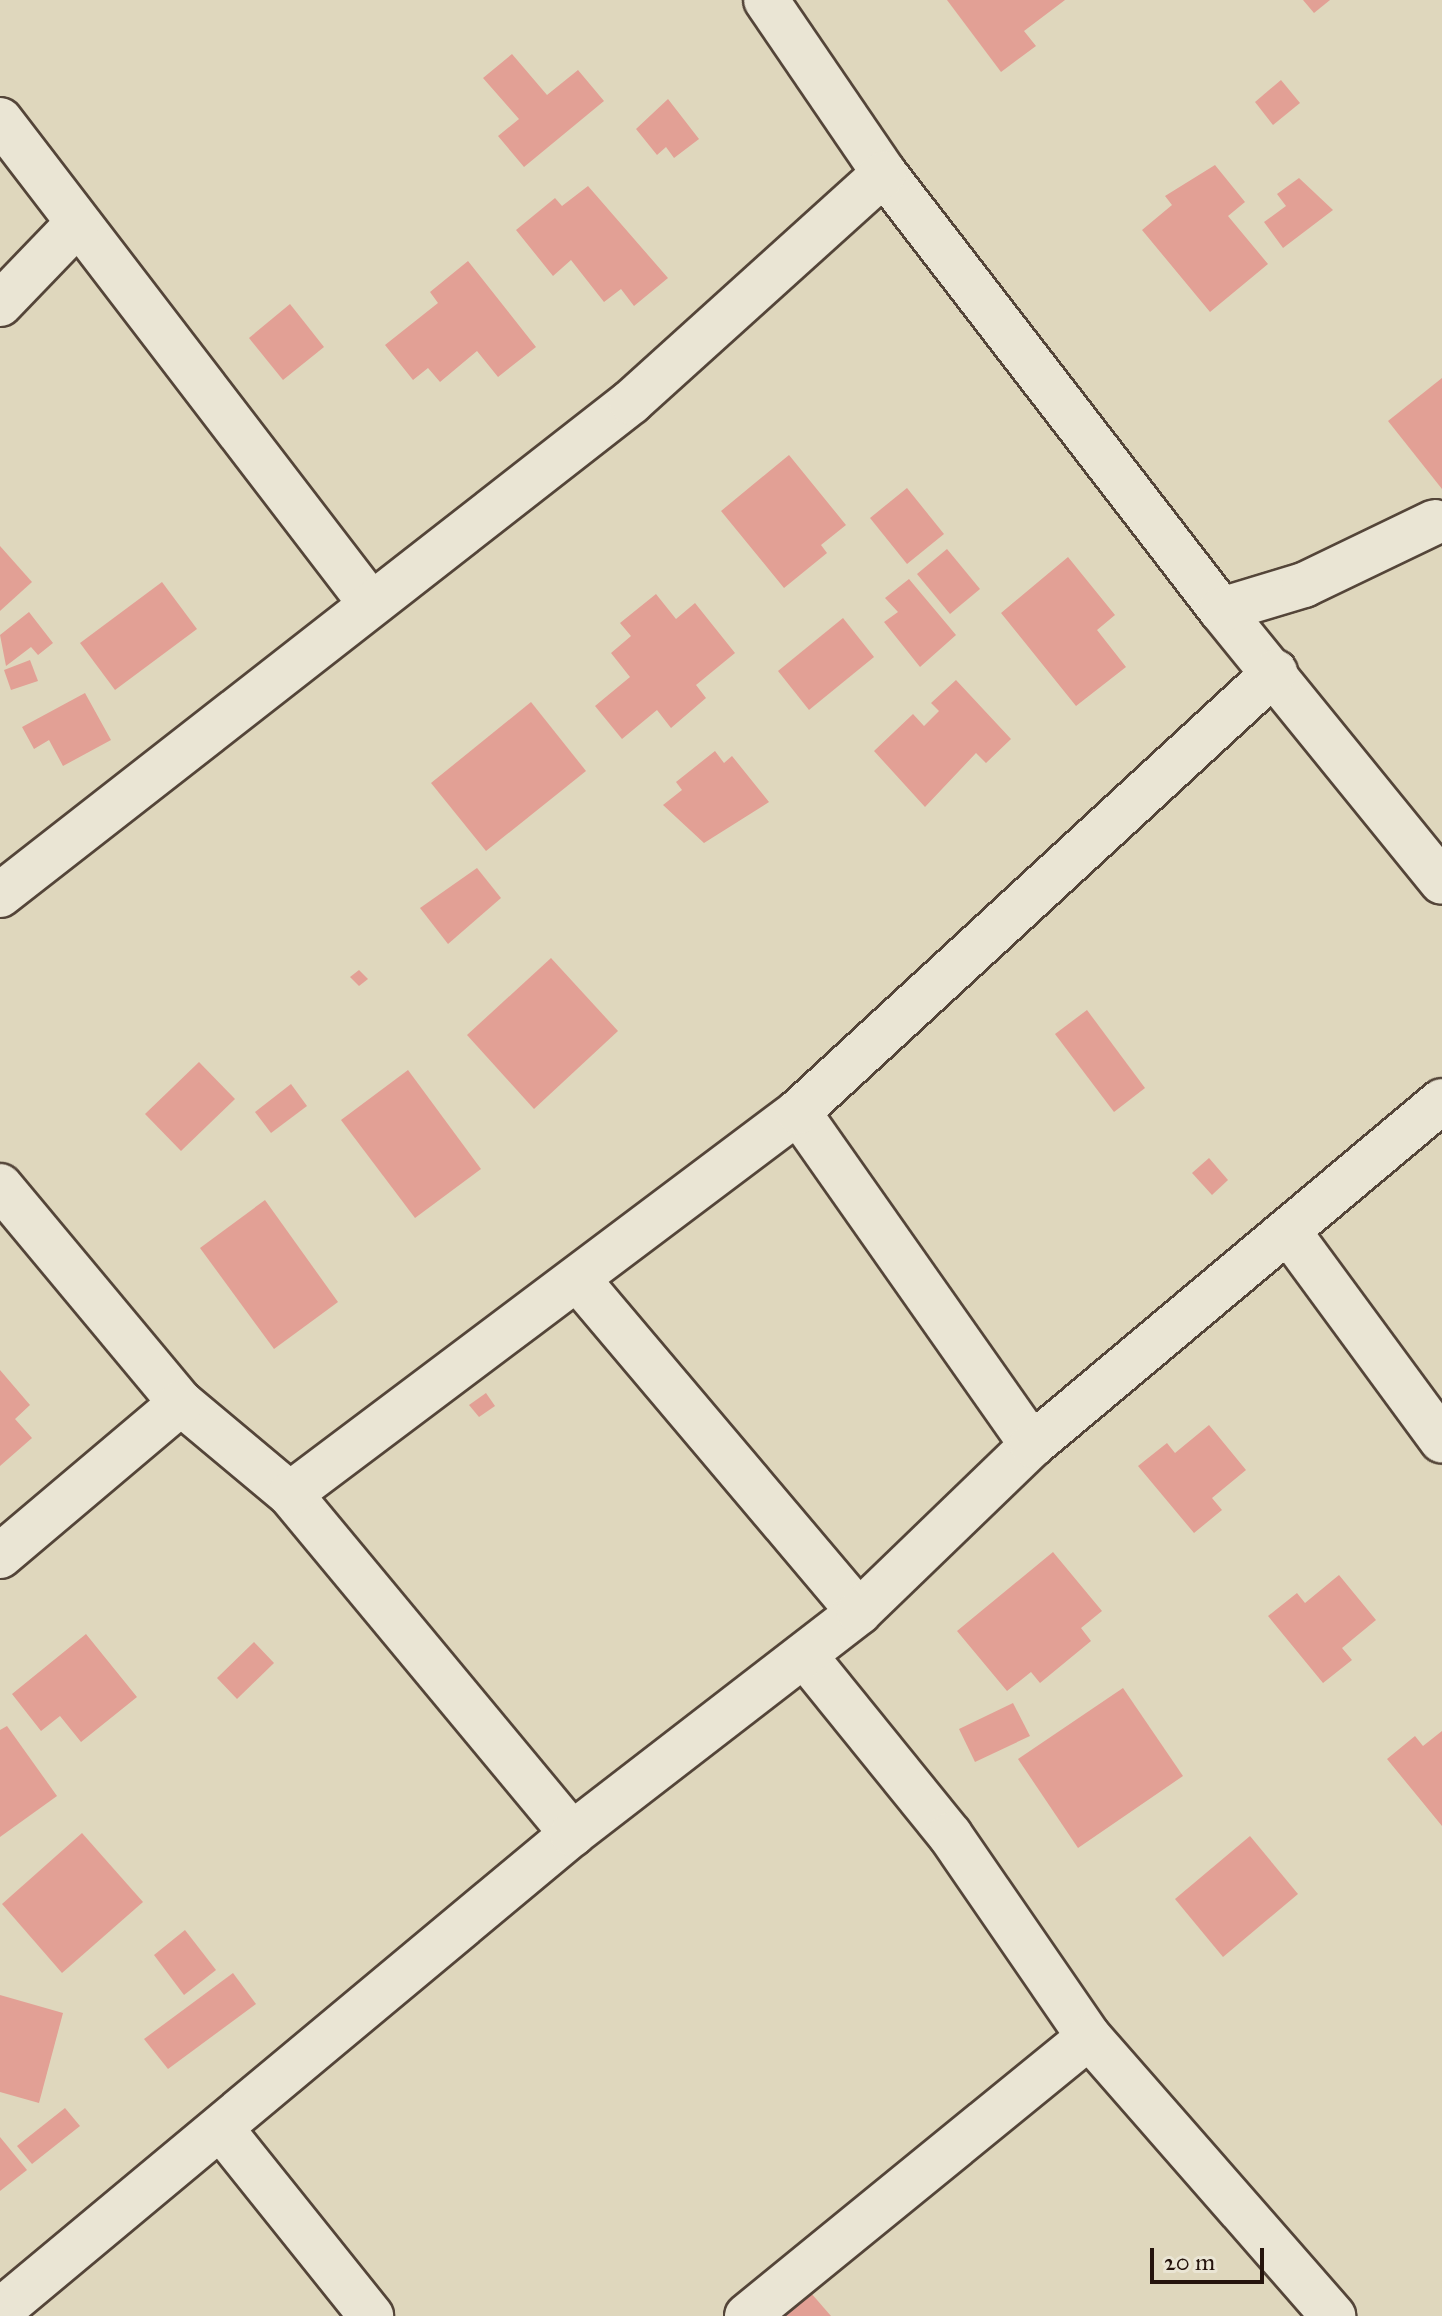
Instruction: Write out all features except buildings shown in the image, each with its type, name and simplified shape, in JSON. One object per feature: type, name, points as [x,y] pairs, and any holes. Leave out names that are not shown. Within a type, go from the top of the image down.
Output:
[{"type":"street","points":[[766,0],[884,173],[1221,610],[1275,672],[1442,882]]},
{"type":"street","points":[[0,120],[76,225],[371,604]]},
{"type":"street","points":[[0,895],[631,402],[884,173]]},
{"type":"street","points":[[0,304],[76,225]]},
{"type":"street","points":[[1221,610],[1304,585],[1435,522]]},
{"type":"street","points":[[290,1494],[580,1282],[798,1112],[1275,672]]},
{"type":"street","points":[[0,2311],[223,2131],[572,1834],[859,1612],[1032,1445],[1442,1101]]},
{"type":"street","points":[[798,1112],[1032,1445]]},
{"type":"street","points":[[0,1186],[181,1403],[290,1494],[572,1834]]},
{"type":"street","points":[[1288,1231],[1442,1441]]},
{"type":"street","points":[[580,1282],[859,1612]]},
{"type":"street","points":[[0,1556],[181,1403]]},
{"type":"street","points":[[805,1656],[950,1835],[1089,2037],[1333,2316]]},
{"type":"street","points":[[747,2316],[1089,2037]]},
{"type":"street","points":[[223,2131],[371,2316]]}]
